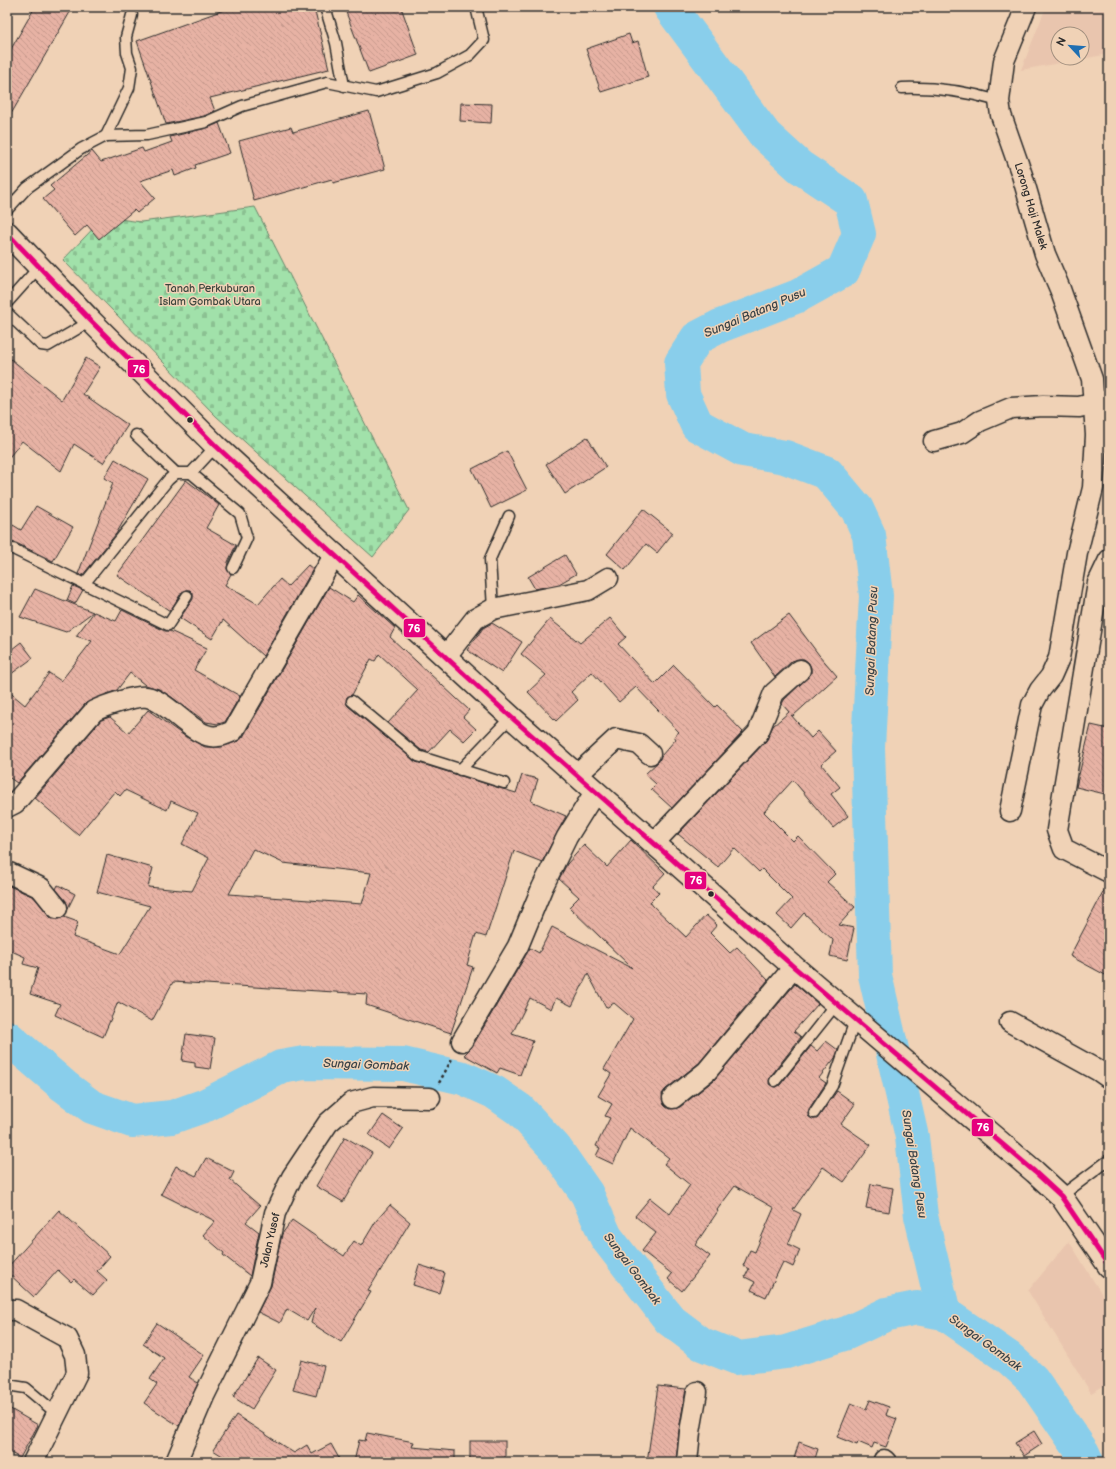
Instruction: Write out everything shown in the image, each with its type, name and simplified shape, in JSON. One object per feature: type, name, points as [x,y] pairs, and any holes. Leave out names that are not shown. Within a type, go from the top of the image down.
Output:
[{"type":"main road","points":[[7,233],[91,321],[216,446],[511,716],[794,967],[916,1070],[1061,1196],[1109,1266]]},
{"type":"street","name":"Lorong Haji Malek","points":[[1010,811],[1032,705],[1040,690],[1051,676],[1059,658],[1077,553],[1093,488],[1096,435],[1101,402],[1060,289],[1045,254],[1022,176],[1001,115],[999,101],[1004,61],[1026,7]]},
{"type":"street","points":[[934,441],[962,433],[980,421],[1011,408],[1043,406],[1079,407],[1101,402]]},
{"type":"street","points":[[7,807],[15,803],[94,711],[107,704],[145,696],[158,701],[197,731],[217,737],[233,731],[335,554]]},
{"type":"street","points":[[1109,560],[1098,583],[1057,830],[1064,849],[1109,872]]},
{"type":"street","points":[[446,656],[475,619],[493,609],[588,590],[608,578]]},
{"type":"street","points":[[654,843],[758,733],[764,722],[774,694],[800,670]]},
{"type":"street","points":[[577,775],[616,739],[639,744],[650,754]]},
{"type":"street","points":[[462,1041],[518,946],[542,888],[567,837],[595,792]]},
{"type":"street","points":[[7,872],[41,888],[57,908]]},
{"type":"street","points":[[673,1098],[707,1071],[794,967]]},
{"type":"street","points":[[1010,1022],[1109,1078]]},
{"type":"street","name":"Jalan Yusof","points":[[176,1462],[204,1396],[260,1283],[275,1213],[292,1177],[328,1122],[351,1103],[373,1097],[430,1098]]},
{"type":"street","points":[[7,1310],[16,1310],[67,1338],[75,1356],[77,1373],[33,1462]]},
{"type":"street","points":[[687,1462],[690,1432],[697,1392]]},
{"type":"lane","points":[[325,7],[336,43],[344,86]]},
{"type":"lane","points":[[7,210],[27,188],[81,149],[106,136],[147,135],[206,122],[242,106],[327,82],[376,92],[437,72],[470,55],[484,40],[476,7]]},
{"type":"lane","points":[[106,136],[129,88],[132,68],[127,53],[126,37],[132,15]]},
{"type":"lane","points":[[902,88],[936,89],[982,96],[999,101]]},
{"type":"lane","points":[[7,303],[39,268]]},
{"type":"lane","points":[[7,313],[41,345],[48,346],[91,321]]},
{"type":"lane","points":[[136,435],[176,473],[191,473],[240,514],[247,538],[233,568]]},
{"type":"lane","points":[[191,473],[216,446]]},
{"type":"lane","points":[[84,584],[154,496],[176,473]]},
{"type":"lane","points":[[493,609],[490,559],[509,516]]},
{"type":"lane","points":[[13,549],[168,625],[187,596]]},
{"type":"lane","points":[[352,701],[418,756],[504,783]]},
{"type":"lane","points":[[460,770],[511,716]]},
{"type":"lane","points":[[775,1081],[837,1003]]},
{"type":"lane","points":[[814,1113],[832,1086],[861,1023]]},
{"type":"lane","points":[[1061,1196],[1109,1160]]},
{"type":"lane","points":[[7,1385],[26,1388],[56,1413]]},
{"type":"path","points":[[430,1098],[462,1041]]},
{"type":"shaded area","points":[[1046,7],[1109,7],[1109,54],[1090,57],[1090,26],[1050,26],[1050,65],[1021,70]]},
{"type":"shaded area","points":[[1069,1241],[1109,1306],[1109,1383],[1091,1393],[1028,1291]]},
{"type":"green space","name":"Tanah Perkuburan Islam Gombak Utara","points":[[255,207],[409,510],[373,557],[216,416],[63,260],[104,217],[141,222]]},
{"type":"building","points":[[35,7],[73,7],[7,121],[7,56]]},
{"type":"building","points":[[232,7],[314,7],[329,69],[210,98],[215,111],[204,116],[166,124],[137,41]]},
{"type":"building","points":[[344,7],[401,7],[418,55],[369,73]]},
{"type":"building","points":[[629,34],[632,43],[638,41],[648,77],[601,92],[586,49]]},
{"type":"building","points":[[461,103],[492,104],[491,123],[460,121]]},
{"type":"building","points":[[369,111],[385,169],[333,183],[332,179],[254,201],[239,141],[291,127],[293,132]]},
{"type":"building","points":[[219,123],[230,153],[195,165],[196,168],[175,176],[173,170],[140,181],[155,198],[137,213],[134,210],[99,239],[87,225],[75,236],[43,199],[54,190],[50,186],[92,151],[101,162],[142,148],[144,152],[172,142],[170,137],[207,128]]},
{"type":"building","points":[[7,356],[62,400],[86,358],[100,367],[83,394],[128,425],[103,463],[74,444],[61,471],[22,441],[7,460]]},
{"type":"building","points":[[587,437],[606,467],[565,494],[546,464]]},
{"type":"building","points":[[507,451],[527,490],[491,508],[472,469]]},
{"type":"building","points":[[115,459],[148,479],[116,534],[82,576],[78,574],[113,483],[104,478]]},
{"type":"building","points":[[186,480],[219,505],[206,528],[236,545],[228,562],[227,569],[231,574],[225,585],[258,604],[280,579],[288,586],[308,565],[313,569],[263,656],[223,620],[212,639],[180,618],[193,599],[193,593],[190,590],[182,592],[170,611],[117,575]]},
{"type":"building","points":[[36,506],[73,527],[53,561],[16,543],[7,542],[7,536],[13,525],[21,530]]},
{"type":"building","points":[[643,509],[673,533],[657,553],[646,544],[625,570],[607,554]]},
{"type":"building","points":[[565,555],[576,574],[559,584],[535,589],[528,577]]},
{"type":"building","points":[[73,586],[83,590],[75,604],[67,600]]},
{"type":"building","points":[[329,587],[353,602],[358,595],[395,628],[390,637],[469,710],[463,717],[476,729],[464,741],[450,729],[429,752],[421,750],[388,723],[418,690],[379,654],[375,661],[371,659],[352,695],[347,697],[346,703],[348,706],[416,762],[516,793],[522,775],[538,779],[531,801],[566,816],[542,862],[514,851],[486,937],[476,934],[467,965],[473,967],[451,1033],[366,1005],[367,994],[173,982],[152,1021],[118,1002],[103,1037],[55,1015],[60,1004],[30,994],[38,968],[23,964],[25,957],[7,949],[7,885],[34,897],[52,919],[64,917],[78,922],[73,937],[120,954],[150,906],[97,892],[107,855],[153,868],[148,887],[192,891],[209,858],[182,844],[198,813],[171,801],[167,810],[125,790],[120,796],[115,791],[78,835],[35,798],[101,720],[110,717],[128,733],[148,710],[186,737],[205,747],[222,747],[238,741],[243,737]],"holes":[[[253,849],[283,863],[371,873],[362,904],[229,894]]]},
{"type":"building","points":[[35,589],[93,612],[66,632],[20,617]]},
{"type":"building","points":[[122,610],[165,631],[170,631],[207,648],[194,670],[240,696],[225,722],[218,724],[206,722],[170,696],[159,689],[145,685],[130,673],[117,690],[86,703],[17,783],[7,776],[7,690],[25,705],[49,673],[61,681],[92,641],[76,636],[94,612],[116,621]]},
{"type":"building","points":[[789,615],[837,676],[793,716],[791,715],[811,738],[818,731],[836,751],[821,764],[840,787],[831,794],[848,816],[833,828],[793,780],[764,812],[793,841],[798,836],[835,874],[827,882],[855,907],[839,925],[854,928],[847,960],[830,956],[833,940],[804,913],[791,928],[777,915],[792,899],[762,869],[759,872],[734,848],[718,867],[678,834],[766,741],[773,726],[789,712],[782,704],[784,700],[811,674],[809,663],[804,659],[798,659],[792,661],[775,677],[751,643]]},
{"type":"building","points":[[610,618],[626,637],[618,644],[655,684],[674,665],[715,707],[717,705],[743,732],[672,808],[651,789],[656,784],[645,774],[659,761],[661,756],[676,739],[674,736],[679,732],[636,687],[619,702],[592,672],[571,692],[578,700],[556,721],[528,692],[546,675],[521,654],[550,619],[580,643]]},
{"type":"building","points":[[492,623],[522,642],[502,673],[467,650],[483,628]]},
{"type":"building","points":[[21,642],[33,658],[7,677],[7,653]]},
{"type":"building","points":[[1091,725],[1109,729],[1109,795],[1076,787]]},
{"type":"building","points":[[631,840],[665,873],[653,886],[659,893],[650,902],[653,906],[686,937],[706,915],[717,925],[710,933],[730,953],[737,947],[768,980],[699,1063],[666,1089],[662,1094],[664,1105],[669,1109],[680,1107],[714,1080],[795,984],[818,1004],[794,1031],[801,1037],[770,1077],[769,1084],[774,1087],[780,1085],[811,1046],[817,1051],[826,1041],[838,1050],[835,1058],[819,1078],[826,1083],[809,1109],[808,1116],[813,1119],[817,1119],[837,1091],[855,1104],[841,1124],[871,1145],[844,1182],[823,1167],[793,1210],[801,1214],[788,1244],[800,1250],[793,1267],[783,1262],[766,1297],[751,1290],[755,1282],[745,1277],[749,1269],[743,1266],[750,1250],[755,1252],[774,1208],[735,1186],[717,1210],[718,1211],[695,1245],[710,1256],[682,1291],[668,1279],[672,1274],[642,1251],[656,1233],[635,1216],[650,1198],[670,1214],[690,1185],[664,1164],[669,1158],[630,1128],[613,1164],[596,1156],[600,1148],[596,1146],[610,1118],[605,1116],[612,1104],[598,1096],[611,1074],[604,1069],[633,1019],[614,1003],[606,1008],[588,974],[572,1006],[556,998],[551,1009],[530,998],[512,1034],[533,1041],[520,1075],[500,1068],[497,1073],[464,1055],[472,1047],[530,948],[539,953],[552,927],[632,968],[569,907],[579,897],[559,879],[567,864],[584,845],[607,867]]},
{"type":"building","points":[[1109,883],[1109,977],[1070,956]]},
{"type":"building","points":[[58,885],[75,894],[68,908],[66,901],[56,889]]},
{"type":"building","points":[[186,1034],[215,1038],[210,1069],[195,1067],[195,1063],[182,1061]]},
{"type":"building","points":[[383,1115],[403,1129],[389,1149],[369,1135]]},
{"type":"building","points":[[345,1137],[372,1153],[343,1202],[316,1186]]},
{"type":"building","points":[[206,1158],[234,1172],[230,1180],[260,1206],[246,1222],[259,1232],[250,1276],[223,1255],[224,1253],[203,1235],[215,1221],[161,1194],[176,1166],[196,1176]]},
{"type":"building","points":[[871,1184],[893,1188],[889,1212],[866,1208]]},
{"type":"building","points":[[390,1205],[410,1222],[368,1291],[371,1292],[341,1342],[311,1323],[315,1308],[307,1321],[287,1309],[280,1323],[258,1312],[271,1286],[282,1234],[292,1220],[344,1256],[354,1241],[361,1246],[376,1221]]},
{"type":"building","points":[[59,1210],[110,1256],[97,1271],[107,1280],[93,1295],[74,1279],[71,1282],[58,1270],[34,1297],[7,1272],[7,1268]]},
{"type":"building","points":[[419,1265],[445,1273],[439,1293],[413,1285]]},
{"type":"building","points":[[157,1323],[204,1355],[189,1377],[198,1383],[179,1426],[144,1403],[157,1384],[150,1379],[164,1358],[143,1344]]},
{"type":"building","points":[[258,1358],[276,1370],[252,1409],[233,1397]]},
{"type":"building","points":[[301,1360],[324,1366],[316,1396],[293,1390]]},
{"type":"building","points":[[658,1386],[686,1389],[679,1430],[676,1462],[647,1462]]},
{"type":"building","points":[[870,1400],[889,1407],[886,1415],[897,1419],[886,1447],[874,1443],[872,1448],[858,1442],[857,1445],[837,1437],[851,1403],[866,1409]]},
{"type":"building","points":[[7,1407],[38,1425],[20,1458],[7,1451]]},
{"type":"building","points":[[236,1415],[294,1453],[307,1445],[312,1454],[331,1444],[341,1462],[232,1462],[213,1450]]},
{"type":"building","points":[[1034,1431],[1042,1444],[1024,1456],[1015,1443]]},
{"type":"building","points":[[367,1433],[414,1442],[412,1447],[455,1451],[455,1462],[354,1462],[359,1440],[365,1441]]},
{"type":"building","points":[[470,1441],[505,1441],[505,1462],[470,1462]]},
{"type":"building","points":[[799,1442],[818,1449],[814,1462],[793,1462]]},
{"type":"waterway","name":"Sungai Batang Pusu","points":[[670,7],[765,135],[800,167],[851,201],[859,234],[843,271],[798,296],[720,326],[697,338],[681,363],[683,394],[697,425],[743,450],[785,457],[827,473],[857,509],[869,535],[876,596],[868,747],[875,975],[912,1137],[921,1216],[944,1313]]},
{"type":"waterway","name":"Sungai Gombak","points":[[7,1037],[64,1086],[92,1107],[132,1121],[172,1117],[206,1105],[281,1067],[304,1063],[403,1064],[463,1078],[494,1092],[520,1110],[555,1148],[587,1194],[606,1237],[670,1320],[702,1344],[737,1358],[786,1352],[847,1333],[887,1314],[917,1308],[944,1313],[1009,1358],[1032,1379],[1083,1453],[1087,1462]]},
{"type":"transit line","name":"76","points":[[7,233],[91,321],[216,446],[511,717],[794,967],[1035,1172],[1061,1196],[1109,1266]]}]
